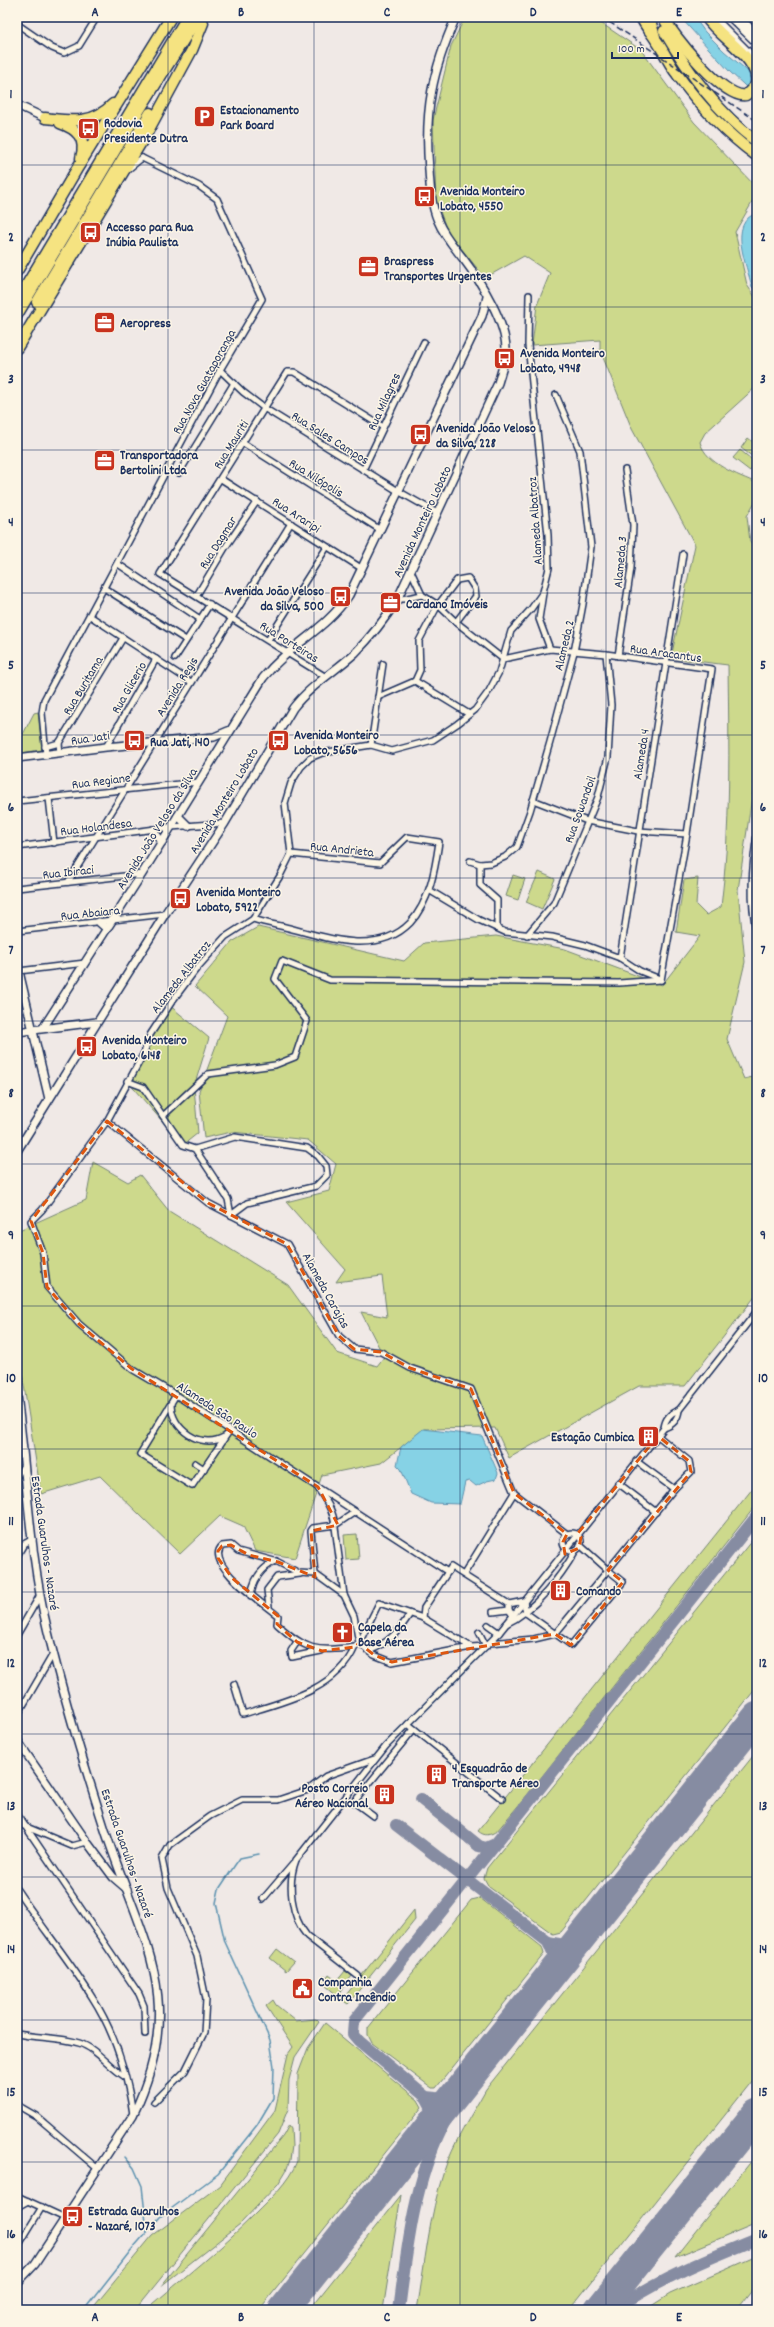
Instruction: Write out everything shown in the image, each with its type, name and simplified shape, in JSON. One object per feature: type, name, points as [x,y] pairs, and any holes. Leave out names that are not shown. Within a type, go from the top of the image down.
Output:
[{"type":"highway","points":[[159,36],[168,17]]},
{"type":"highway","points":[[17,271],[78,167],[171,17]]},
{"type":"highway","points":[[139,67],[150,59],[158,49],[178,17]]},
{"type":"highway","points":[[17,301],[187,17]]},
{"type":"highway","points":[[641,17],[646,28],[656,39],[676,73],[690,91],[721,126],[757,156]]},
{"type":"highway","points":[[649,17],[656,39]]},
{"type":"highway","points":[[657,17],[675,48],[703,90],[728,118],[757,142]]},
{"type":"highway","points":[[663,17],[687,51],[711,76],[739,96],[749,94],[756,85],[756,65],[718,33],[706,17]]},
{"type":"highway","points":[[17,348],[140,145],[192,50],[202,19]]},
{"type":"highway","points":[[17,315],[135,117],[202,19]]},
{"type":"highway","points":[[17,336],[202,19]]},
{"type":"highway","points":[[45,118],[72,120],[90,119],[105,111],[123,93]]},
{"type":"highway","points":[[45,118],[70,127],[80,134],[83,145],[78,167]]},
{"type":"main road","name":"Avenida Monteiro Lobato","points":[[17,1151],[165,914],[226,823],[292,708],[304,694],[326,677],[368,639],[397,600],[481,423],[502,372],[505,359],[505,341],[497,317],[470,268],[440,226],[430,192],[426,140],[428,106],[441,57],[456,17]]},
{"type":"main road","points":[[713,17],[756,65]]},
{"type":"main road","points":[[730,17],[757,43]]},
{"type":"main road","points":[[739,17],[757,36]]},
{"type":"main road","points":[[17,105],[45,118]]},
{"type":"main road","points":[[487,297],[482,316],[497,317]]},
{"type":"main road","name":"Avenida João Veloso da Silva","points":[[43,1028],[142,874],[222,742],[263,678],[287,652],[336,613],[348,595],[482,316]]},
{"type":"main road","name":"Rua Jati","points":[[17,758],[106,746],[214,737],[229,731]]},
{"type":"main road","points":[[214,737],[222,742]]},
{"type":"main road","points":[[178,816],[188,826]]},
{"type":"main road","points":[[153,830],[162,842]]},
{"type":"main road","points":[[99,922],[107,929]]},
{"type":"main road","points":[[18,967],[50,1099]]},
{"type":"main road","points":[[53,1014],[58,1026]]},
{"type":"main road","points":[[17,1032],[97,1022]]},
{"type":"main road","name":"Estrada Guarulhos - Nazaré","points":[[17,1397],[40,1595],[53,1654],[105,1831],[152,1960],[159,2006],[156,2052],[149,2078],[133,2115],[35,2264],[17,2283]]},
{"type":"main road","points":[[17,1740],[87,1842],[113,1877],[128,1891]]},
{"type":"street","points":[[17,24],[52,48],[64,53],[79,46],[97,17]]},
{"type":"street","points":[[124,172],[134,166],[142,158],[140,145]]},
{"type":"street","name":"Rua Nova Guataporanga","points":[[46,755],[42,713],[44,700],[118,564],[220,370],[262,300],[220,204],[213,194],[142,158]]},
{"type":"street","name":"Alameda Albatroz","points":[[31,1220],[42,1210],[107,1121],[127,1081],[144,1053],[150,1035],[197,968],[225,937],[254,919],[280,876],[291,854],[285,803],[291,783],[302,767],[310,758],[322,753],[371,745],[392,751],[433,740],[469,714],[489,691],[503,659],[511,631],[531,609],[543,592],[549,568],[548,535],[528,345],[529,294]]},
{"type":"street","name":"Rua Milagres","points":[[363,470],[424,342]]},
{"type":"street","name":"Rua Sales Campos","points":[[220,370],[264,408],[398,492],[437,513]]},
{"type":"street","name":"Rua Mauriti","points":[[160,574],[287,372],[294,372],[383,427]]},
{"type":"street","points":[[179,473],[234,383]]},
{"type":"street","name":"Alameda 2","points":[[480,864],[491,863],[513,853],[517,847],[533,800],[574,652],[591,547],[580,451],[556,395]]},
{"type":"street","name":"Rua Nilópolis","points":[[243,443],[379,529]]},
{"type":"street","name":"Alameda 3","points":[[618,656],[631,568],[633,525],[625,470]]},
{"type":"street","name":"Rua Araripi","points":[[221,479],[361,568]]},
{"type":"street","name":"Rua Dagmar","points":[[197,595],[225,548],[257,501]]},
{"type":"street","points":[[757,520],[757,531]]},
{"type":"street","name":"Avenida Regis","points":[[68,882],[291,523]]},
{"type":"street","points":[[268,640],[327,547]]},
{"type":"street","name":"Alameda 4","points":[[620,958],[638,831],[683,554]]},
{"type":"street","points":[[118,564],[200,619]]},
{"type":"street","points":[[411,571],[422,595],[438,605],[456,622],[503,659]]},
{"type":"street","name":"Rua Porteiras","points":[[160,574],[197,595],[326,677]]},
{"type":"street","points":[[378,697],[415,681],[420,670],[419,641],[438,605],[457,580],[468,578],[475,589],[476,596],[456,622]]},
{"type":"street","points":[[104,588],[186,640]]},
{"type":"street","points":[[543,592],[539,619],[550,649]]},
{"type":"street","points":[[397,600],[422,595]]},
{"type":"street","points":[[176,658],[210,604]]},
{"type":"street","points":[[90,616],[191,682]]},
{"type":"street","name":"Rua Buritama","points":[[57,743],[123,638]]},
{"type":"street","name":"Rua Aracantus","points":[[503,659],[550,649],[606,654],[712,669],[687,834],[661,980]]},
{"type":"street","name":"Rua Sowandoil","points":[[527,935],[554,903],[598,797],[608,757],[611,705],[606,654]]},
{"type":"street","name":"Rua Glicerio","points":[[106,746],[156,660]]},
{"type":"street","points":[[371,745],[383,664]]},
{"type":"street","points":[[415,681],[469,714]]},
{"type":"street","points":[[44,735],[49,741],[57,743]]},
{"type":"street","points":[[45,747],[57,743]]},
{"type":"street","points":[[57,743],[60,753]]},
{"type":"street","name":"Rua Regiane","points":[[17,801],[125,788],[198,782]]},
{"type":"street","points":[[188,783],[194,790]]},
{"type":"street","points":[[48,798],[54,843]]},
{"type":"street","points":[[533,800],[587,821],[638,831],[687,834]]},
{"type":"street","name":"Rua Holandesa","points":[[17,847],[171,827],[226,823]]},
{"type":"street","points":[[757,834],[751,880],[751,901],[757,934]]},
{"type":"street","name":"Rua Andrieta","points":[[254,919],[345,942],[369,941],[394,935],[410,923],[429,890],[434,877],[439,842],[407,837],[380,864],[291,854]]},
{"type":"street","points":[[470,861],[480,864],[480,885],[497,900],[497,928]]},
{"type":"street","name":"Rua Ibiraci","points":[[17,888],[142,874]]},
{"type":"street","points":[[121,876],[131,880],[135,885]]},
{"type":"street","points":[[429,890],[479,920],[512,934],[552,937],[585,945],[620,958],[640,971],[661,980]]},
{"type":"street","name":"Rua Abaiara","points":[[17,931],[165,914]]},
{"type":"street","points":[[162,1116],[208,1074],[275,1065],[295,1057],[307,1021],[275,979],[282,961],[330,980],[619,983],[661,980]]},
{"type":"street","points":[[18,967],[85,963]]},
{"type":"street","points":[[71,965],[79,973]]},
{"type":"street","points":[[127,1081],[143,1087],[183,1145],[195,1149],[234,1137],[308,1148],[326,1166],[327,1175],[316,1186],[247,1203],[231,1215],[228,1199],[195,1149]]},
{"type":"street","name":"Alameda Carajas","points":[[107,1121],[208,1202],[287,1244],[339,1336],[354,1349],[381,1352],[410,1368],[471,1388],[514,1493]]},
{"type":"street","name":"Alameda São Paulo","points":[[31,1220],[43,1253],[47,1287],[79,1324],[132,1369],[176,1395],[448,1572]]},
{"type":"street","points":[[515,1617],[524,1602],[578,1533],[658,1436],[664,1428],[665,1422],[673,1412],[679,1410],[757,1311]]},
{"type":"street","points":[[176,1395],[140,1454],[192,1486],[230,1430]]},
{"type":"street","points":[[171,1404],[171,1411],[177,1426],[199,1440],[216,1442],[225,1437]]},
{"type":"street","points":[[299,1643],[291,1651],[292,1657],[357,1645],[384,1660],[392,1662],[471,1647],[534,1639],[555,1634],[674,1489],[691,1472],[689,1461],[658,1436]]},
{"type":"street","points":[[636,1461],[674,1489]]},
{"type":"street","points":[[194,1463],[204,1469]]},
{"type":"street","points":[[17,1476],[24,1465]]},
{"type":"street","points":[[618,1483],[656,1512]]},
{"type":"street","points":[[318,1487],[330,1506],[334,1517],[344,1595],[354,1616],[357,1645]]},
{"type":"street","points":[[464,1574],[514,1493],[567,1534]]},
{"type":"street","points":[[315,1574],[311,1531],[313,1528],[334,1525],[355,1512]]},
{"type":"street","points":[[576,1550],[572,1551],[566,1549],[563,1542],[567,1534],[571,1532],[578,1533]]},
{"type":"street","points":[[263,1899],[296,1860],[375,1759],[505,1625],[515,1617],[526,1613],[566,1567],[580,1545],[581,1539],[578,1533]]},
{"type":"street","points":[[17,1556],[24,1544],[33,1539]]},
{"type":"street","points":[[301,1573],[276,1561],[248,1555],[231,1545],[225,1545],[220,1549],[218,1555],[220,1561],[232,1578],[251,1596],[268,1607],[278,1616],[277,1624],[299,1643],[322,1651]]},
{"type":"street","points":[[524,1602],[526,1613],[571,1645],[623,1582],[580,1545]]},
{"type":"street","points":[[251,1596],[252,1586],[264,1567],[276,1561]]},
{"type":"street","points":[[423,1618],[424,1608],[451,1567],[464,1574],[509,1607],[515,1617]]},
{"type":"street","points":[[268,1607],[267,1590],[277,1577],[301,1573],[315,1574],[344,1595]]},
{"type":"street","points":[[17,1635],[40,1595]]},
{"type":"street","points":[[493,1612],[524,1602]]},
{"type":"street","points":[[234,1684],[243,1714],[298,1697],[342,1668],[357,1645],[379,1603],[423,1618],[471,1647]]},
{"type":"street","points":[[369,1651],[380,1647],[395,1635],[410,1614]]},
{"type":"street","points":[[488,1625],[499,1632]]},
{"type":"street","points":[[479,1632],[487,1645]]},
{"type":"street","points":[[299,1643],[302,1655]]},
{"type":"street","points":[[17,1716],[53,1654]]},
{"type":"street","points":[[408,1724],[502,1799]]},
{"type":"street","points":[[373,1816],[354,1802],[414,1729]]},
{"type":"street","points":[[154,2102],[185,2071],[204,2033],[206,1999],[197,1956],[168,1888],[162,1859],[170,1845],[210,1816],[242,1800],[278,1800],[308,1790],[326,1776],[375,1759]]},
{"type":"street","points":[[17,1814],[138,1994],[144,2006],[145,2034]]},
{"type":"street","points":[[17,1823],[72,1846],[87,1842]]},
{"type":"street","points":[[296,1860],[291,1872],[291,1882],[296,1916],[300,1928],[307,1936],[358,1976]]},
{"type":"street","points":[[279,1881],[291,1882]]},
{"type":"street","points":[[17,1890],[92,1997],[115,2046],[130,2091],[133,2115]]},
{"type":"street","points":[[18,2033],[79,2043],[90,2048],[112,2069],[124,2076]]},
{"type":"street","points":[[130,2091],[140,2101]]},
{"type":"street","points":[[17,2105],[36,2116],[98,2169]]},
{"type":"street","points":[[17,2196],[65,2218]]},
{"type":"street","points":[[17,2208],[28,2201]]},
{"type":"street","points":[[17,2248],[42,2207]]},
{"type":"highlighted area","points":[[107,1121],[208,1203],[287,1244],[339,1336],[354,1349],[381,1352],[410,1368],[471,1389],[514,1493],[567,1534],[563,1542],[565,1554],[579,1548],[581,1537],[578,1533],[658,1436],[689,1461],[691,1472],[608,1570],[623,1582],[571,1645],[555,1634],[392,1662],[374,1655],[359,1643],[355,1647],[322,1651],[297,1642],[277,1624],[278,1616],[232,1578],[218,1558],[218,1551],[222,1546],[231,1545],[249,1555],[278,1562],[315,1577],[311,1531],[338,1525],[318,1487],[132,1369],[79,1324],[47,1287],[43,1253],[31,1221]]},
{"type":"green space","points":[[465,17],[592,17],[641,50],[694,122],[757,188],[757,194],[735,232],[747,285],[757,300],[757,386],[705,433],[700,442],[703,450],[716,463],[757,483],[757,498],[747,516],[750,542],[757,553],[757,764],[738,890],[745,962],[727,1039],[744,1079],[757,1076],[757,1294],[685,1386],[639,1386],[509,1458],[495,1428],[424,1429],[381,1463],[322,1475],[295,1558],[255,1551],[243,1526],[220,1516],[180,1554],[100,1476],[41,1494],[21,1366],[17,1358],[17,1231],[86,1200],[93,1162],[128,1182],[140,1175],[169,1211],[288,1285],[337,1353],[377,1366],[384,1357],[361,1312],[387,1317],[382,1276],[336,1282],[345,1269],[286,1202],[329,1191],[336,1164],[308,1140],[232,1132],[204,1138],[199,1091],[227,1016],[195,986],[232,942],[258,927],[404,961],[424,943],[496,936],[565,949],[662,985],[700,936],[676,932],[684,880],[698,878],[696,905],[706,915],[721,907],[728,816],[728,665],[671,658],[695,545],[632,429],[600,350],[600,340],[532,345],[537,305],[550,273],[524,256],[485,278],[447,231],[436,200],[433,120],[451,46]]},
{"type":"green space","points":[[748,438],[757,445],[757,460],[741,448]]},
{"type":"green space","points":[[740,450],[756,463],[750,471],[733,458]]},
{"type":"green space","points":[[38,712],[42,750],[21,753],[21,738],[34,713]]},
{"type":"green space","points":[[539,872],[555,879],[542,909],[526,902]]},
{"type":"green space","points":[[513,875],[525,879],[518,900],[506,896]]},
{"type":"green space","points":[[169,1005],[209,1038],[194,1087],[198,1133],[183,1145],[127,1081]]},
{"type":"green space","points":[[757,1483],[757,1504],[528,1794],[497,1831],[488,1835],[478,1831]]},
{"type":"green space","points":[[357,1534],[359,1559],[346,1560],[344,1535]]},
{"type":"green space","points":[[757,1534],[757,1687],[561,1932],[553,1934],[489,1887],[484,1878],[487,1868]]},
{"type":"green space","points":[[757,1751],[757,2075],[569,2310],[417,2310],[431,2223],[444,2171],[457,2140],[486,2089]]},
{"type":"green space","points":[[480,1898],[542,1947],[544,1954],[436,2088],[432,2088],[372,2043],[368,2035],[368,2028],[471,1900]]},
{"type":"green space","points":[[414,1910],[415,1920],[348,2004],[342,2000]]},
{"type":"green space","points":[[277,1949],[294,1962],[286,1971],[270,1958]]},
{"type":"green space","points":[[345,1971],[352,1976],[337,1995],[320,1981],[324,1976],[327,1978],[329,1975],[337,1981]]},
{"type":"green space","points":[[273,2000],[276,2005],[296,2021],[316,2019],[319,2022],[295,2057],[289,2080],[288,2109],[278,2134],[135,2310],[91,2310],[152,2236],[220,2185],[275,2110],[288,2054],[293,2047],[266,2006]]},
{"type":"green space","points":[[325,2023],[418,2100],[422,2107],[259,2310],[146,2310],[241,2228],[273,2196],[294,2169],[297,2161],[298,2074],[308,2048]]},
{"type":"green space","points":[[289,2125],[291,2128],[292,2146],[290,2160],[286,2171],[278,2184],[240,2224],[161,2286],[283,2136]]},
{"type":"green space","points":[[757,2154],[757,2223],[675,2257]]},
{"type":"green space","points":[[401,2195],[383,2310],[309,2310]]},
{"type":"green space","points":[[757,2256],[757,2283],[736,2310],[645,2310],[670,2294]]},
{"type":"water","points":[[680,17],[694,17],[705,32],[724,51],[757,79],[757,97],[730,72]]},
{"type":"water","points":[[757,213],[757,292],[752,287],[746,268],[741,246],[741,235],[743,226],[748,218]]},
{"type":"water","points":[[423,1429],[482,1436],[498,1473],[496,1479],[476,1486],[470,1481],[465,1482],[460,1504],[431,1503],[411,1494],[401,1469],[397,1465],[401,1447]]},
{"type":"waterway","points":[[84,2310],[132,2249],[160,2217],[218,2174],[257,2125],[273,2098],[274,2067],[270,2040],[225,1942],[216,1903],[219,1889],[240,1858],[259,1854]]},
{"type":"waterway","points":[[125,2157],[134,2168],[142,2186],[147,2232]]},
{"type":"taxiway","points":[[459,2089],[445,2099],[426,2097],[359,2041],[353,2034],[354,2021],[757,1516]]},
{"type":"taxiway","points":[[421,1799],[479,1846],[486,1848],[493,1845]]},
{"type":"taxiway","points":[[396,1825],[548,1942],[555,1958],[553,1972]]},
{"type":"taxiway","points":[[548,1942],[564,1945],[579,1939]]},
{"type":"taxiway","points":[[399,2310],[413,2217],[418,2194],[432,2149],[446,2119],[482,2062]]},
{"type":"taxiway","points":[[426,2097],[432,2108],[429,2128]]},
{"type":"taxiway","points":[[614,2310],[665,2279],[701,2262],[757,2239]]},
{"type":"taxiway","points":[[754,2310],[757,2306]]},
{"type":"runway","points":[[283,2310],[757,1717]]},
{"type":"runway","points":[[599,2310],[757,2113]]},
{"type":"railway","points":[[602,17],[757,121]]},
{"type":"place","name":"Estacionamento Park Board","points":[[205,116]]},
{"type":"place","name":"Rodovia Presidente Dutra","points":[[89,129]]},
{"type":"place","name":"Avenida Monteiro Lobato, 4550","points":[[424,197]]},
{"type":"place","name":"Accesso para Rua Inúbia Paulista","points":[[91,233]]},
{"type":"place","name":"Braspress Transportes Urgentes","points":[[369,267]]},
{"type":"place","name":"Aeropress","points":[[104,322]]},
{"type":"place","name":"Avenida Monteiro Lobato, 4948","points":[[505,359]]},
{"type":"place","name":"Avenida João Veloso da Silva, 228","points":[[420,434]]},
{"type":"place","name":"Transportadora Bertolini Ltda","points":[[104,461]]},
{"type":"place","name":"Avenida João Veloso da Silva, 500","points":[[340,597]]},
{"type":"place","name":"Cardano Imóveis","points":[[390,603]]},
{"type":"place","name":"Rua Jati, 140","points":[[134,741]]},
{"type":"place","name":"Avenida Monteiro Lobato, 5656","points":[[278,741]]},
{"type":"place","name":"Avenida Monteiro Lobato, 5922","points":[[180,898]]},
{"type":"place","name":"Avenida Monteiro Lobato, 6148","points":[[86,1046]]},
{"type":"place","name":"Estação Cumbica","points":[[649,1436]]},
{"type":"place","name":"Comando","points":[[561,1590]]},
{"type":"place","name":"Capela da Base Aérea","points":[[343,1633]]},
{"type":"place","name":"4 Esquadrão de Transporte Aéreo","points":[[436,1774]]},
{"type":"place","name":"Posto Correio Aéreo Nacional","points":[[384,1794]]},
{"type":"place","name":"Companhia Contra Incêndio","points":[[303,1988]]},
{"type":"place","name":"Estrada Guarulhos - Nazaré, 1073","points":[[73,2217]]}]
